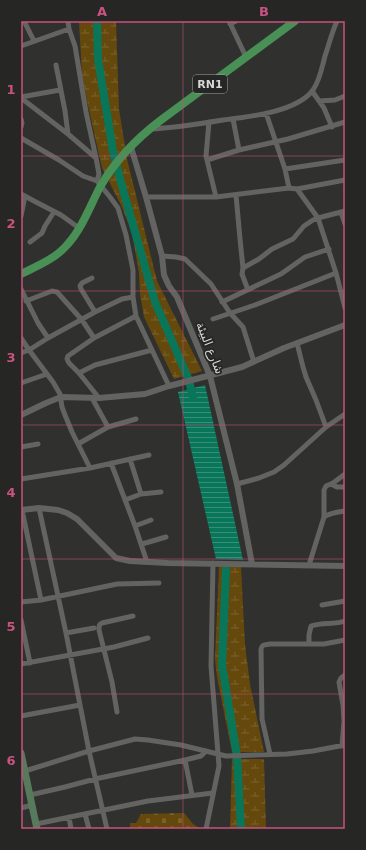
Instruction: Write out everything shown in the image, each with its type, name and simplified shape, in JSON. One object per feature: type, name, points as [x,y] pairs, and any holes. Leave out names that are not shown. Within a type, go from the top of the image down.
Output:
[{"type":"main road","name":"RN1","points":[[21,274],[52,258],[67,246],[79,228],[99,184],[106,177],[120,157],[149,129],[295,21]]},
{"type":"main road","points":[[21,753],[36,827]]},
{"type":"street","points":[[24,21],[34,41]]},
{"type":"street","points":[[68,21],[69,30],[75,46],[86,112],[99,174],[99,184]]},
{"type":"street","points":[[236,21],[229,22],[246,57]]},
{"type":"street","points":[[149,129],[164,129],[266,113],[305,98],[312,91],[320,76],[337,21]]},
{"type":"street","points":[[21,46],[69,30]]},
{"type":"street","points":[[56,65],[68,134]]},
{"type":"street","points":[[21,97],[60,90]]},
{"type":"street","points":[[312,91],[328,115],[332,127]]},
{"type":"street","points":[[319,101],[335,100],[345,96]]},
{"type":"street","points":[[21,97],[96,158]]},
{"type":"street","points":[[266,113],[285,169],[289,188]]},
{"type":"street","points":[[21,119],[21,127]]},
{"type":"street","points":[[233,119],[239,150]]},
{"type":"street","points":[[209,122],[206,152],[216,197]]},
{"type":"street","points":[[207,160],[239,150],[332,127],[345,122]]},
{"type":"street","points":[[21,138],[83,176],[99,184],[118,208],[126,235],[133,270],[133,297],[136,316],[169,386]]},
{"type":"street","name":"شارع البيئة","points":[[129,148],[146,197],[162,256],[162,269],[166,281],[177,297],[210,376],[237,484],[252,564]]},
{"type":"street","points":[[285,169],[345,160]]},
{"type":"street","points":[[146,197],[216,197],[289,188],[297,190],[345,180]]},
{"type":"street","points":[[297,190],[318,218],[329,249],[345,308]]},
{"type":"street","points":[[21,216],[23,195],[68,220],[79,228]]},
{"type":"street","points":[[236,195],[243,278],[248,290]]},
{"type":"street","points":[[30,242],[42,233],[54,212]]},
{"type":"street","points":[[243,268],[259,259],[272,249],[293,239],[304,226],[313,220],[343,212],[345,224]]},
{"type":"street","points":[[222,302],[281,274],[305,256],[329,249]]},
{"type":"street","points":[[162,256],[185,259],[211,284],[230,313],[243,327],[254,362]]},
{"type":"street","points":[[213,319],[255,305],[336,273]]},
{"type":"street","points":[[92,278],[82,283],[80,286],[95,312]]},
{"type":"street","points":[[21,290],[38,323],[48,338]]},
{"type":"street","points":[[26,301],[52,291],[57,292],[82,320],[94,338]]},
{"type":"street","points":[[21,353],[29,350],[95,312],[122,299],[133,297]]},
{"type":"street","points":[[108,427],[95,398],[67,357],[94,338],[136,316]]},
{"type":"street","points":[[21,415],[61,397],[95,398],[145,394],[169,386],[210,376],[242,367],[297,343],[345,325]]},
{"type":"street","points":[[21,338],[47,374],[61,397],[62,407],[72,432],[90,468]]},
{"type":"street","points":[[297,343],[304,372],[326,427]]},
{"type":"street","points":[[79,373],[95,365],[152,350]]},
{"type":"street","points":[[21,383],[47,374]]},
{"type":"street","points":[[237,484],[274,472],[284,465],[326,427],[345,414]]},
{"type":"street","points":[[78,444],[108,427],[136,419]]},
{"type":"street","points":[[21,447],[38,444]]},
{"type":"street","points":[[21,479],[90,468],[149,455]]},
{"type":"street","points":[[130,459],[141,494]]},
{"type":"street","points":[[112,463],[142,544],[147,562]]},
{"type":"street","points":[[309,565],[324,518],[325,487],[345,474]]},
{"type":"street","points":[[331,484],[337,487],[345,487]]},
{"type":"street","points":[[125,500],[141,494],[161,492]]},
{"type":"street","points":[[39,508],[66,633],[89,751],[107,829]]},
{"type":"street","points":[[41,600],[21,510],[39,508],[58,510],[72,516],[90,531],[116,558],[130,561],[345,566]]},
{"type":"street","points":[[324,518],[328,514],[345,511]]},
{"type":"street","points":[[135,526],[151,520]]},
{"type":"street","points":[[142,544],[166,537]]},
{"type":"street","points":[[206,829],[219,766],[211,666],[213,563]]},
{"type":"street","points":[[21,602],[41,600],[117,584],[159,583]]},
{"type":"street","points":[[322,606],[345,601]]},
{"type":"street","points":[[117,712],[112,682],[99,630],[100,624],[133,616]]},
{"type":"street","points":[[21,620],[30,663]]},
{"type":"street","points":[[309,644],[311,626],[334,624],[345,621]]},
{"type":"street","points":[[66,633],[94,628]]},
{"type":"street","points":[[21,664],[70,656],[148,638]]},
{"type":"street","points":[[270,754],[262,719],[262,646],[270,644],[330,643],[345,640]]},
{"type":"street","points":[[25,771],[89,751],[135,739],[181,745],[226,756],[287,754],[344,745],[343,705],[339,682],[345,675]]},
{"type":"street","points":[[21,716],[80,705]]},
{"type":"street","points":[[30,795],[201,756],[206,751]]},
{"type":"street","points":[[184,760],[192,795]]},
{"type":"street","points":[[36,827],[69,817],[148,801],[213,792]]},
{"type":"street","points":[[21,808],[32,805]]},
{"type":"street","points":[[85,814],[89,829]]},
{"type":"street","points":[[69,817],[71,829]]},
{"type":"green space","points":[[79,21],[116,21],[119,109],[127,159],[157,281],[202,371],[174,379],[144,317],[140,294],[139,273],[132,233],[121,205],[102,168],[87,101],[82,75]]},
{"type":"green space","points":[[219,567],[241,567],[245,645],[250,684],[264,752],[232,752],[217,677],[215,659]]},
{"type":"green space","points":[[232,759],[264,759],[266,829],[230,829]]},
{"type":"green space","points":[[184,813],[193,824],[201,829],[130,829],[130,823],[136,823],[141,814]]},
{"type":"shaded area","points":[[205,385],[243,560],[216,559],[178,392]]},
{"type":"waterway","points":[[97,21],[98,59],[113,151],[120,179],[155,302],[189,380],[193,398]]},
{"type":"waterway","points":[[226,570],[222,665],[237,756],[241,829]]}]
